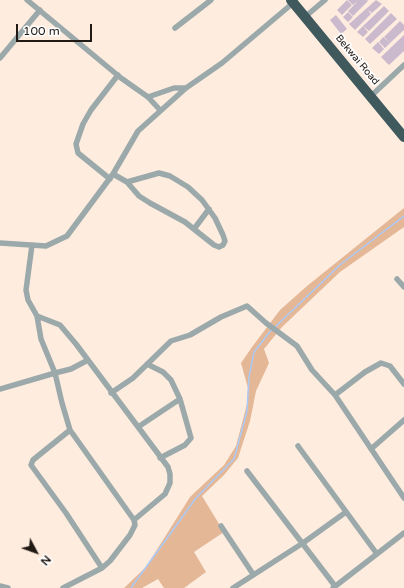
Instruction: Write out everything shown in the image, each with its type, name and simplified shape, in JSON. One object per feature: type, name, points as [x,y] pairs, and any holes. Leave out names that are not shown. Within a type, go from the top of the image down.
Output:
[{"type":"highway","name":"Bekwai Road","points":[[292,1],[306,16],[404,137]]},
{"type":"street","points":[[27,0],[118,75],[148,97],[160,110]]},
{"type":"street","points":[[175,28],[211,0]]},
{"type":"street","points":[[306,16],[325,0]]},
{"type":"street","points":[[0,243],[46,246],[67,236],[111,177],[138,131],[186,88],[222,63],[292,1]]},
{"type":"street","points":[[0,58],[40,10]]},
{"type":"street","points":[[371,96],[404,65]]},
{"type":"street","points":[[118,75],[91,110],[83,124],[76,144],[76,149],[82,157],[111,177],[127,182],[139,196],[150,204],[194,229],[214,245],[219,247],[225,241],[209,209],[191,190],[166,175],[159,173],[127,182]]},
{"type":"street","points":[[148,97],[174,88],[186,88]]},
{"type":"street","points":[[194,229],[209,209]]},
{"type":"street","points":[[32,245],[26,290],[28,300],[37,316],[40,334],[55,373],[70,430],[134,520],[135,525],[130,535],[110,561],[102,568],[63,588]]},
{"type":"street","points":[[397,279],[404,287]]},
{"type":"street","points":[[111,393],[133,378],[170,341],[190,336],[221,317],[247,306],[266,323],[297,346],[312,370],[335,395],[404,499]]},
{"type":"street","points":[[37,316],[60,326],[76,344],[111,393],[168,467],[170,483],[165,494],[134,520]]},
{"type":"street","points":[[0,389],[71,369],[88,360]]},
{"type":"street","points":[[335,395],[365,372],[381,363],[390,366],[404,384]]},
{"type":"street","points":[[147,364],[167,375],[180,399],[191,438],[185,445],[160,458]]},
{"type":"street","points":[[138,427],[180,399]]},
{"type":"street","points":[[371,449],[404,420]]},
{"type":"street","points":[[70,430],[33,460],[31,465],[66,513],[102,568]]},
{"type":"street","points":[[298,446],[377,554]]},
{"type":"street","points":[[248,471],[303,543],[334,587],[404,533]]},
{"type":"street","points":[[233,588],[303,543],[346,512]]},
{"type":"street","points":[[221,526],[253,574]]},
{"type":"street","points":[[0,586],[8,588]]},
{"type":"shaded area","points":[[404,208],[404,227],[340,272],[282,327],[264,349],[269,363],[256,391],[250,421],[238,458],[224,475],[202,496],[224,532],[194,552],[206,572],[184,588],[164,588],[158,579],[142,588],[124,588],[146,567],[190,497],[224,465],[236,446],[247,404],[248,388],[241,363],[252,347],[280,310],[307,286]]},
{"type":"building","points":[[347,0],[352,5],[342,15],[337,10]]},
{"type":"building","points":[[348,0],[368,1],[353,16],[348,11],[358,1],[353,5]]},
{"type":"building","points":[[376,0],[382,4],[372,13],[368,10],[371,14],[355,30],[349,24]]},
{"type":"building","points":[[384,6],[389,11],[369,31],[363,26]]},
{"type":"building","points":[[348,12],[353,17],[348,22],[343,17]]},
{"type":"building","points":[[391,13],[397,19],[370,44],[365,39]]},
{"type":"building","points":[[336,15],[347,29],[341,34],[330,20]]},
{"type":"building","points":[[400,21],[404,25],[404,30],[390,43],[384,37]]},
{"type":"building","points":[[363,26],[368,32],[363,37],[357,32]]},
{"type":"building","points":[[404,35],[404,51],[389,65],[381,57]]},
{"type":"building","points":[[383,37],[390,43],[385,48],[379,42]]},
{"type":"building","points":[[378,42],[384,49],[379,54],[372,48]]},
{"type":"waterway","points":[[275,327],[341,264],[404,216]]},
{"type":"waterway","points":[[131,588],[196,498],[234,459],[247,411],[249,377],[254,352],[272,329]]}]
